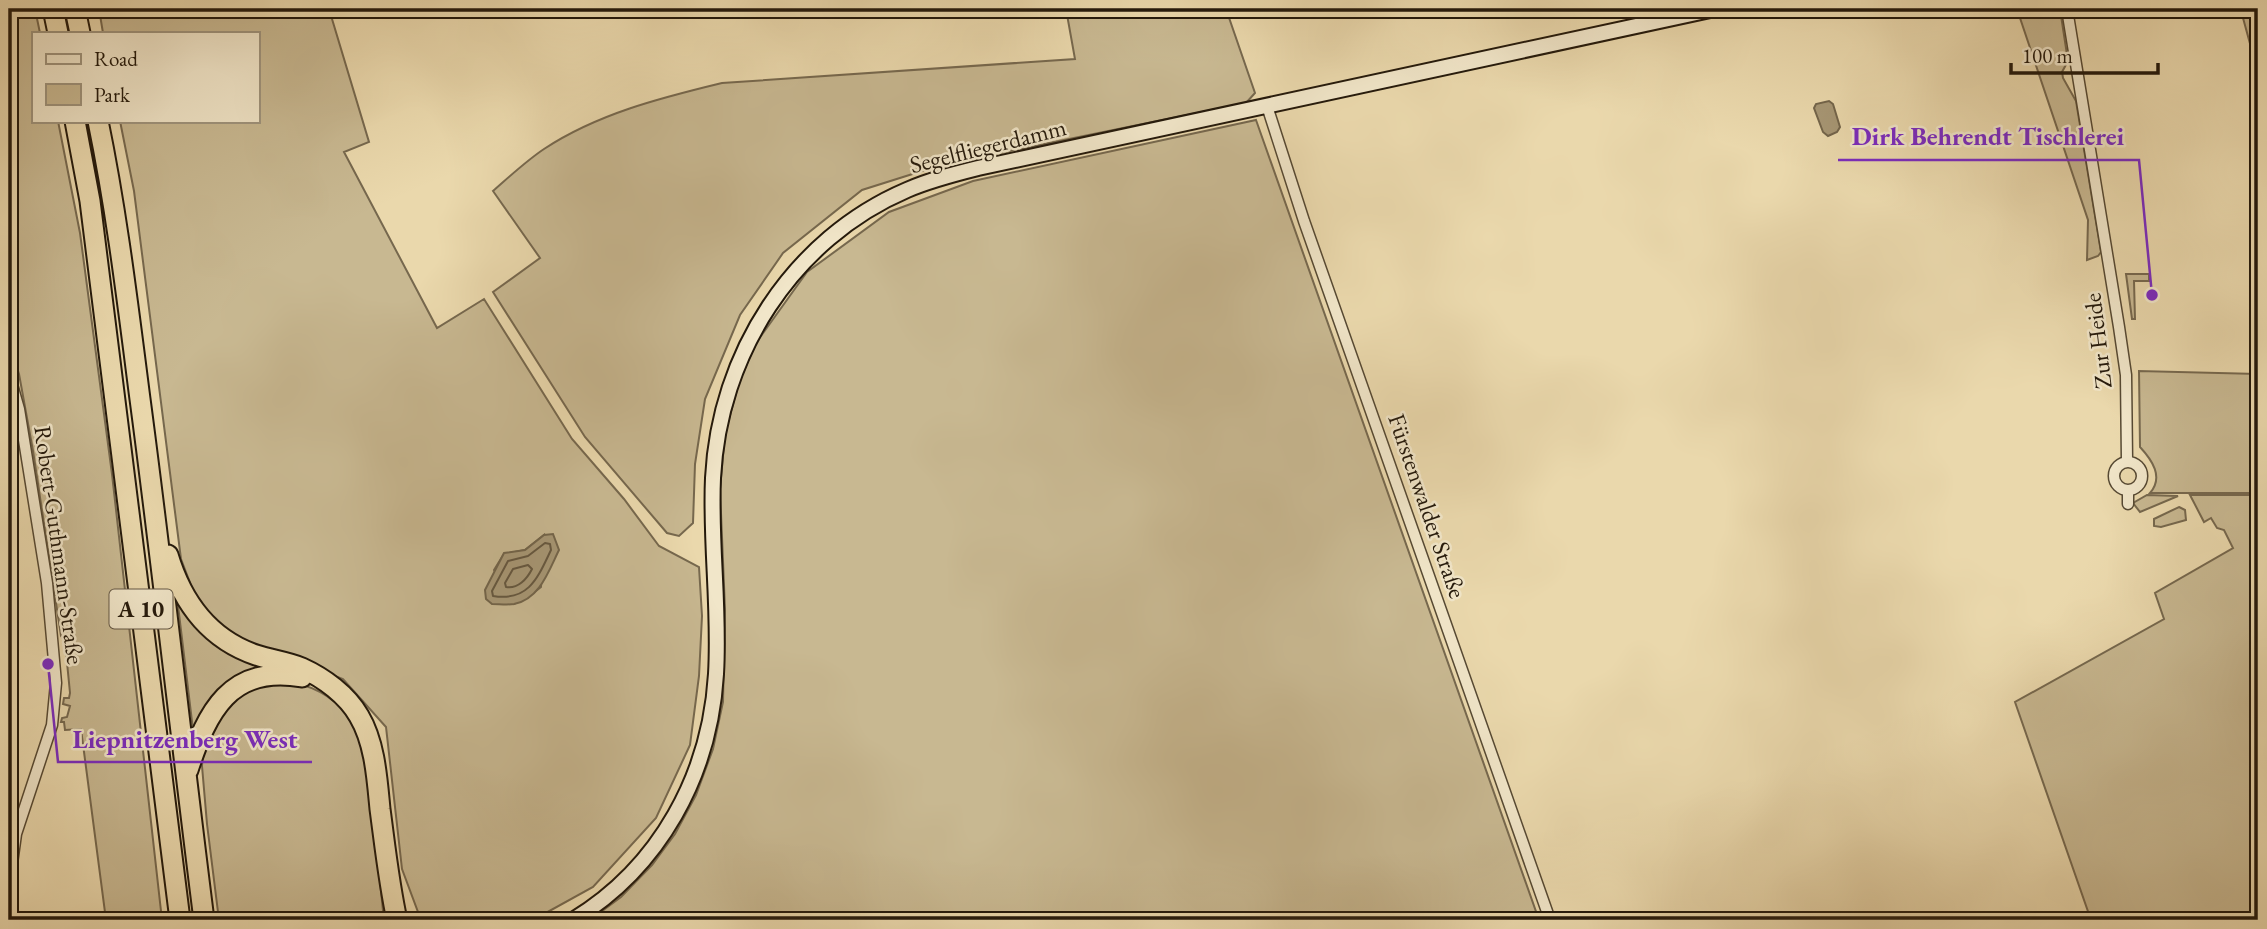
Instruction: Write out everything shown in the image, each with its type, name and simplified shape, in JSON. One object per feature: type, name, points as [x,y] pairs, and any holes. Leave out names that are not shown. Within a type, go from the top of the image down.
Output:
[{"type":"highway","points":[[52,9],[58,32]]},
{"type":"highway","points":[[75,9],[80,32]]},
{"type":"highway","name":"A 10","points":[[75,122],[90,201],[180,920]]},
{"type":"highway","name":"A 10","points":[[98,122],[110,178],[154,505],[204,920]]},
{"type":"highway","points":[[154,505],[173,572],[184,596],[204,623],[220,637],[242,649],[302,668],[324,680],[351,704],[362,722],[371,744],[397,920]]},
{"type":"highway","points":[[186,777],[204,725],[218,704],[234,689],[253,680],[274,675],[324,680]]},
{"type":"street","name":"Segelfliegerdamm","points":[[573,920],[624,882],[656,846],[684,801],[701,760],[716,675],[713,477],[718,432],[735,370],[756,326],[786,282],[820,246],[862,214],[923,184],[991,165],[1715,9]]},
{"type":"street","name":"Zur Heide","points":[[2067,9],[2126,375],[2127,461]]},
{"type":"street","name":"Fürstenwalder Straße","points":[[1267,106],[1304,221],[1550,920]]},
{"type":"street","name":"Robert-Guthmann-Straße","points":[[9,374],[19,409],[47,583],[56,683],[52,724],[16,834],[9,885]]},
{"type":"street","name":"Zur Heide","points":[[2127,461],[2140,467],[2143,476],[2139,485],[2128,491],[2119,488],[2114,476],[2119,464],[2127,461]]},
{"type":"street","name":"Zur Heide","points":[[2128,491],[2128,504]]},
{"type":"street","points":[[9,911],[10,920]]},
{"type":"green space","points":[[9,9],[35,9],[40,32],[32,32],[32,122],[58,122],[80,233],[112,474],[162,920],[106,920],[81,729],[65,730],[64,722],[61,722],[62,718],[67,717],[70,706],[63,704],[64,698],[69,698],[70,693],[65,642],[61,636],[19,374],[9,344]]},
{"type":"green space","points":[[99,9],[329,9],[369,142],[344,152],[437,328],[484,299],[572,439],[624,499],[659,546],[699,567],[702,616],[699,676],[690,745],[656,818],[593,887],[544,914],[522,920],[421,920],[402,869],[386,727],[343,679],[231,635],[197,601],[181,559],[134,191],[120,122],[259,122],[259,32],[103,32]],"holes":[[[544,535],[541,587],[514,604],[494,570],[504,554],[525,550]]]},
{"type":"green space","points":[[1066,9],[1226,9],[1255,93],[1246,103],[941,165],[862,190],[783,253],[740,315],[705,399],[695,464],[693,523],[679,536],[667,533],[585,437],[493,292],[540,258],[493,191],[537,154],[585,126],[652,101],[722,83],[1075,59]]},
{"type":"green space","points":[[2017,9],[2060,9],[2068,61],[2062,72],[2063,78],[2076,101],[2101,252],[2087,260],[2088,220]]},
{"type":"green space","points":[[2249,9],[2258,9],[2258,73],[2243,18]]},
{"type":"green space","points":[[1256,120],[1539,920],[590,920],[621,897],[652,865],[675,834],[696,795],[713,749],[723,702],[725,609],[720,489],[725,434],[739,382],[756,343],[807,272],[889,212],[973,181]]},
{"type":"green space","points":[[2126,274],[2149,274],[2149,281],[2134,281],[2135,319],[2132,319]]},
{"type":"green space","points":[[2139,371],[2258,374],[2258,495],[2150,493],[2156,475],[2149,457],[2140,447]]},
{"type":"green space","points":[[2147,495],[2178,496],[2140,512],[2133,503]]},
{"type":"green space","points":[[2190,495],[2258,495],[2258,920],[2091,920],[2015,702],[2164,619],[2155,593],[2233,548],[2224,530],[2217,528],[2211,518],[2204,522]]},
{"type":"green space","points":[[2179,507],[2185,510],[2186,520],[2161,527],[2154,526],[2154,519]]},
{"type":"green space","points":[[177,597],[183,605],[289,669],[263,672],[194,738]]},
{"type":"green space","points":[[291,682],[309,687],[334,701],[356,730],[365,761],[384,920],[219,920],[202,766],[206,736],[232,700],[255,687]]},
{"type":"water","points":[[1829,101],[1833,104],[1840,127],[1837,132],[1828,136],[1823,132],[1814,108],[1816,104]]},
{"type":"water","points":[[553,534],[559,550],[547,575],[531,596],[511,604],[492,604],[486,599],[485,590],[504,553],[525,550],[544,535]]},
{"type":"place","name":"Dirk Behrendt Tischlerei","points":[[2152,295]]},
{"type":"place","name":"Liepnitzenberg West","points":[[48,664]]}]
